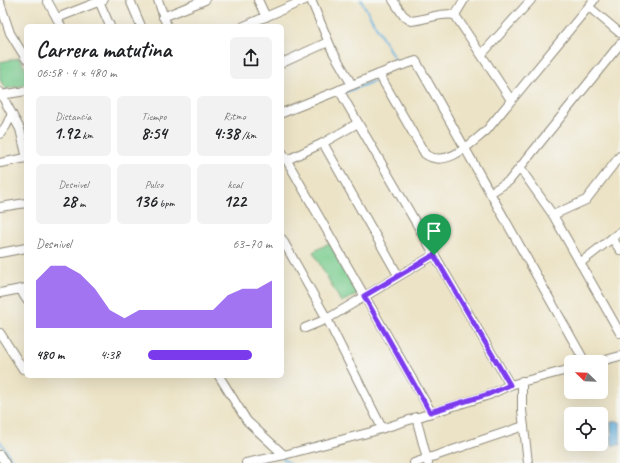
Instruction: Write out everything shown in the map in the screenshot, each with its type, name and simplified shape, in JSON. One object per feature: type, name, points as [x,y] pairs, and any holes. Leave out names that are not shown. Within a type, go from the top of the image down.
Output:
[{"type":"street","points":[[46,0],[60,24]]},
{"type":"street","points":[[130,0],[140,24]]},
{"type":"street","points":[[158,0],[166,24]]},
{"type":"street","points":[[163,17],[205,0]]},
{"type":"street","points":[[258,0],[266,17]]},
{"type":"street","points":[[249,24],[305,0]]},
{"type":"street","points":[[311,0],[328,42],[352,85]]},
{"type":"street","points":[[392,0],[403,15],[411,21],[424,20],[439,15],[455,15]]},
{"type":"street","points":[[455,15],[464,0]]},
{"type":"street","points":[[482,54],[531,0]]},
{"type":"street","points":[[57,18],[101,1],[109,24]]},
{"type":"street","points":[[0,3],[10,33],[24,56]]},
{"type":"street","points":[[380,74],[425,154],[432,159],[440,160],[465,148],[486,131],[592,3],[619,30]]},
{"type":"street","points":[[455,15],[511,100]]},
{"type":"street","points":[[284,62],[328,42]]},
{"type":"street","points":[[490,193],[509,181],[620,44]]},
{"type":"street","points":[[284,112],[397,66],[416,61],[581,355]]},
{"type":"street","points":[[339,90],[510,385]]},
{"type":"street","points":[[24,91],[1,93],[20,129],[24,146]]},
{"type":"street","points":[[0,134],[12,114]]},
{"type":"street","points":[[286,160],[323,143],[358,123]]},
{"type":"street","points":[[323,143],[398,275]]},
{"type":"street","points":[[284,156],[430,412]]},
{"type":"street","points":[[553,215],[586,200],[620,156]]},
{"type":"street","points":[[0,163],[24,158]]},
{"type":"street","points":[[520,168],[553,215],[620,332]]},
{"type":"street","points":[[0,207],[24,203]]},
{"type":"street","points":[[580,263],[620,232]]},
{"type":"street","points":[[612,238],[620,250]]},
{"type":"street","points":[[284,243],[327,319],[382,428]]},
{"type":"street","points":[[0,253],[24,248]]},
{"type":"street","points":[[305,328],[327,319],[398,275],[434,255]]},
{"type":"street","points":[[0,293],[23,288]]},
{"type":"street","points":[[0,333],[23,369]]},
{"type":"street","points":[[608,359],[620,356]]},
{"type":"street","points":[[246,463],[284,455],[382,428],[489,394],[510,385],[564,371]]},
{"type":"street","points":[[220,378],[246,421],[284,455]]},
{"type":"street","points":[[522,382],[524,426],[528,463]]},
{"type":"street","points":[[416,417],[428,461]]},
{"type":"street","points":[[414,463],[428,461],[524,426]]},
{"type":"street","points":[[0,455],[5,463]]},
{"type":"green space","points":[[19,58],[24,66],[24,85],[5,89],[0,80],[0,62]]},
{"type":"green space","points":[[329,243],[359,294],[341,302],[313,252]]},
{"type":"water","points":[[611,422],[620,422],[620,445],[612,445]]},
{"type":"waterway","points":[[361,0],[398,65]]},
{"type":"waterway","points":[[343,93],[380,79]]},
{"type":"waterway","points":[[253,431],[277,454]]},
{"type":"waterway","points":[[0,441],[14,463]]},
{"type":"waterway","points":[[282,458],[289,463]]},
{"type":"route","points":[[434,255],[510,385],[489,394],[430,412],[364,296],[434,255]]}]
